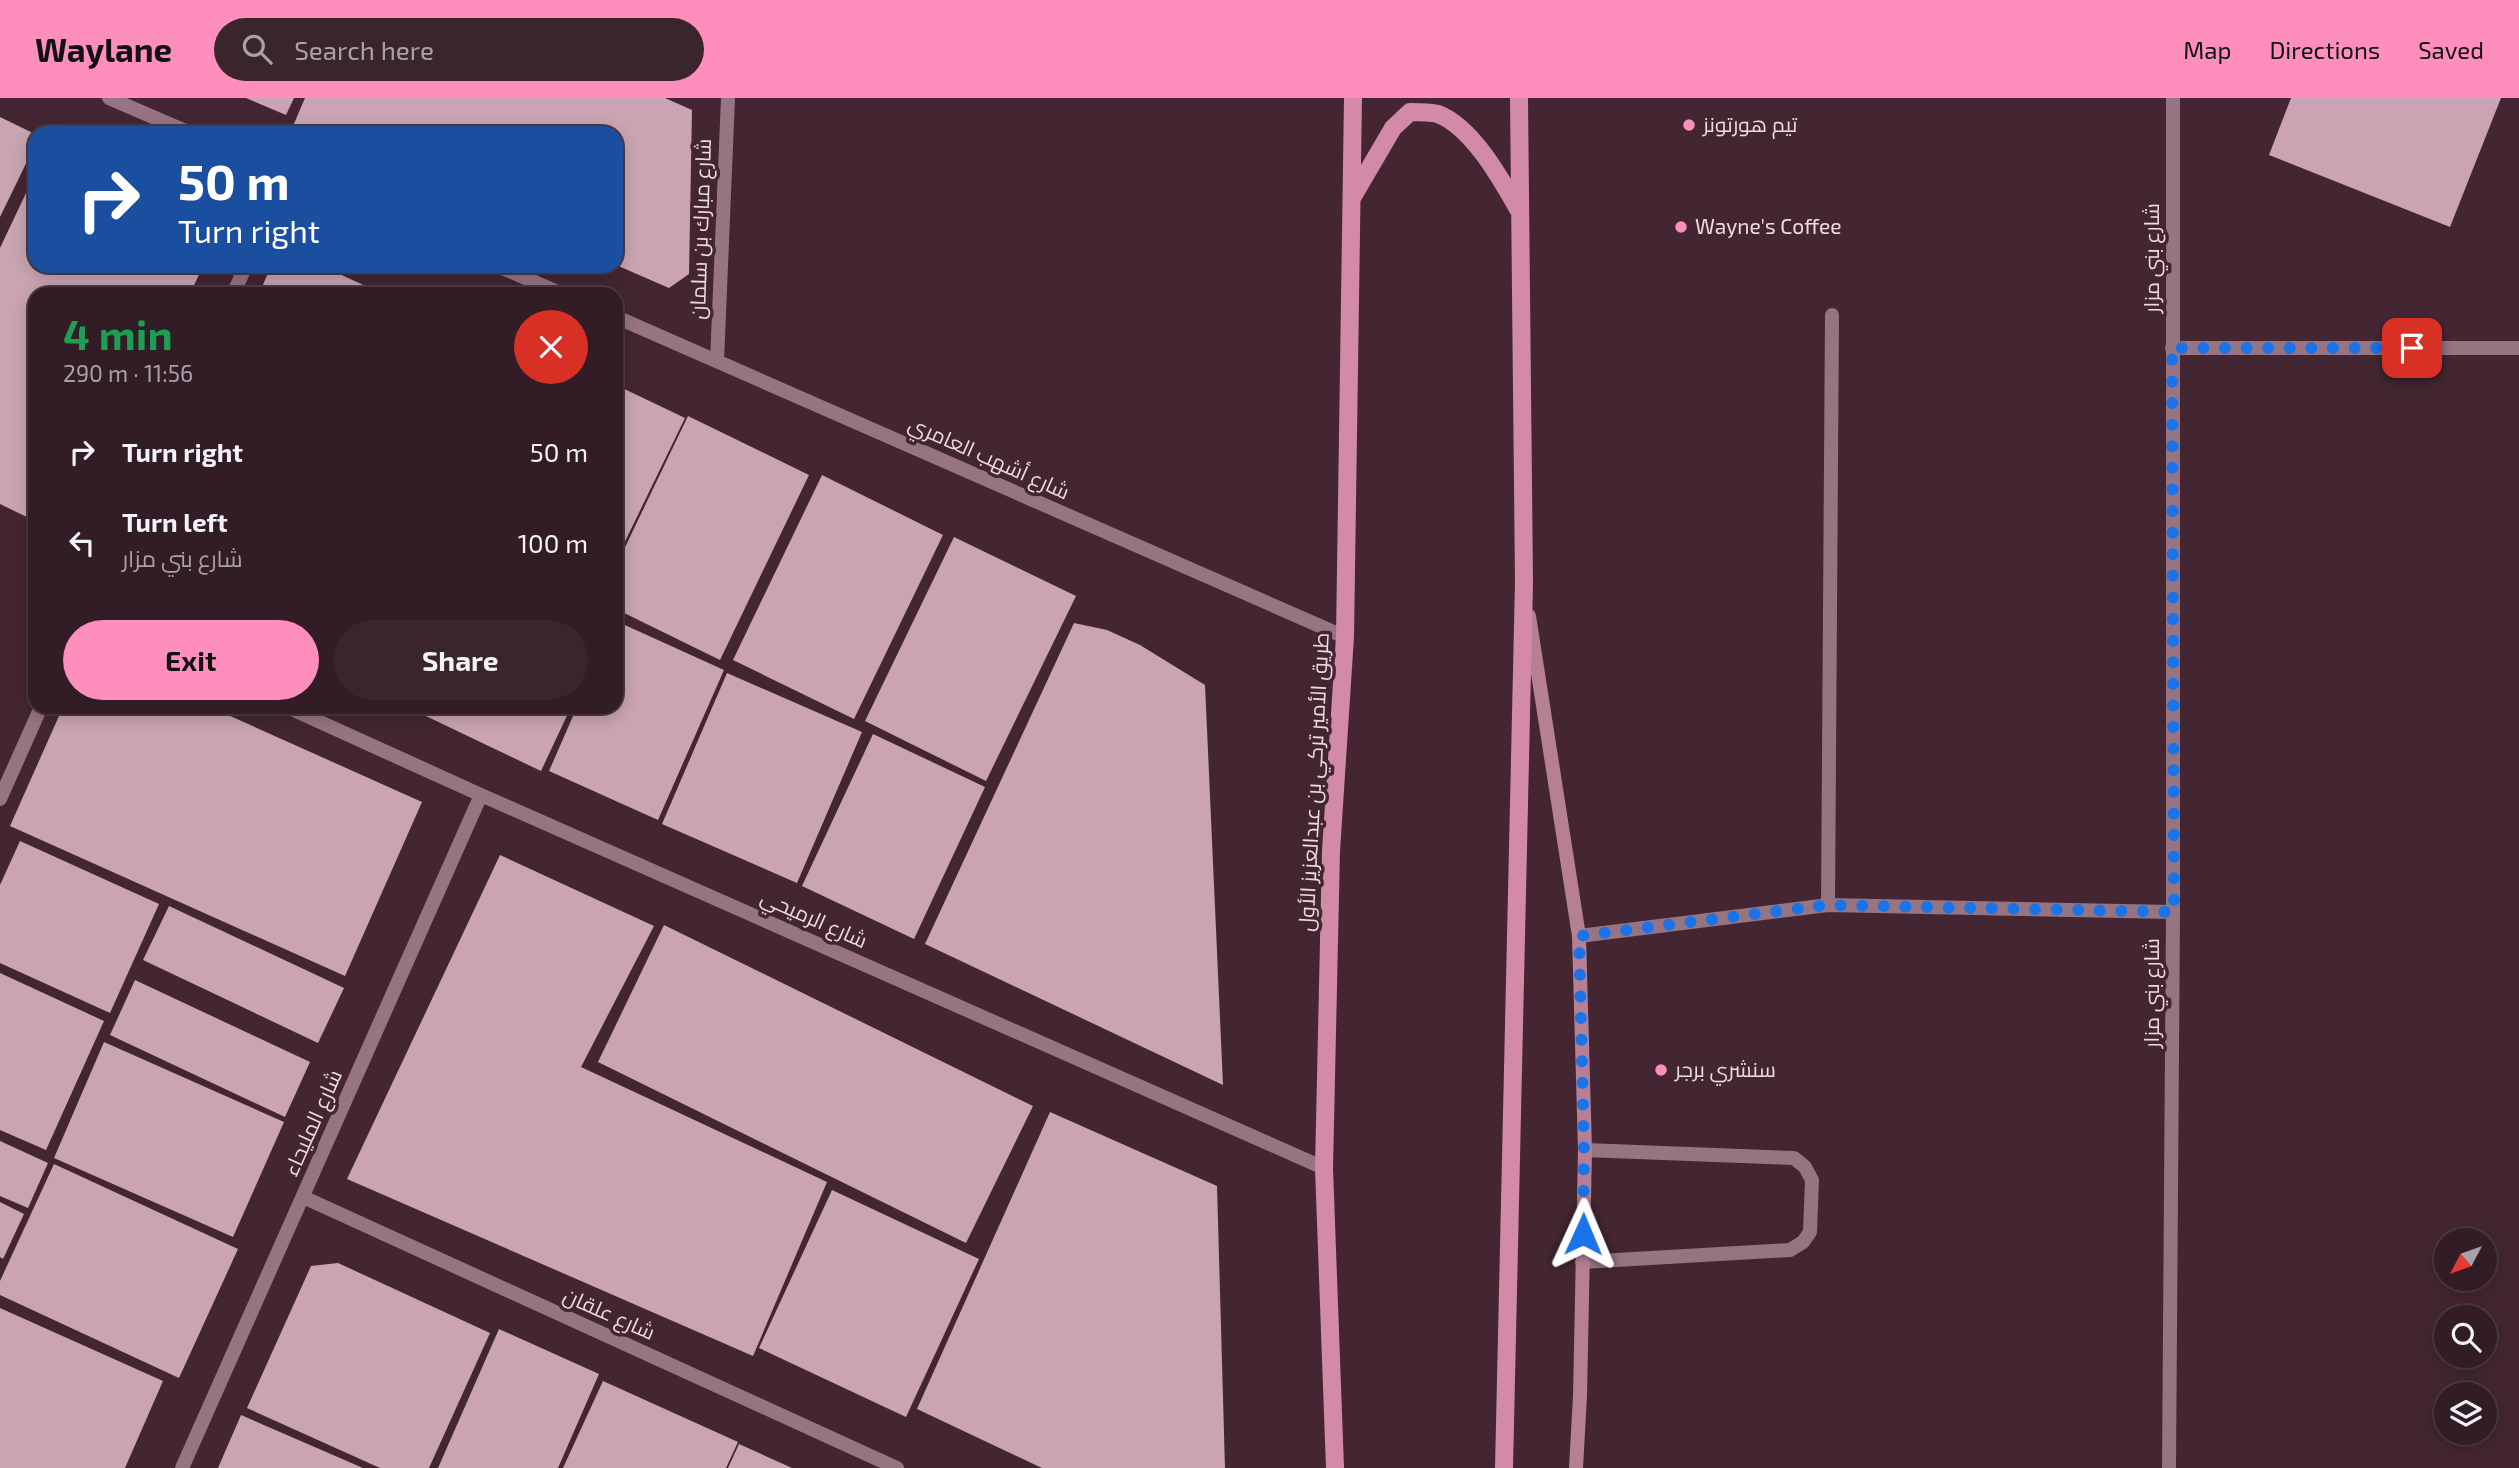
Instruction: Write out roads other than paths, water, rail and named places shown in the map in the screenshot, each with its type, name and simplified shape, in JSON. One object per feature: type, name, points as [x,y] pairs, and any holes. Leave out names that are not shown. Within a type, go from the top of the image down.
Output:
[{"type":"main road","name":"طريق الأمير تركي بن عبدالعزيز الأول","points":[[1335,1468],[1324,1168],[1331,851],[1345,637],[1353,98]]},
{"type":"main road","points":[[1504,1468],[1524,582],[1519,98]]},
{"type":"main road","points":[[1352,199],[1393,128],[1410,111],[1438,114],[1467,134],[1493,166],[1520,212]]},
{"type":"street","points":[[108,98],[174,126]]},
{"type":"street","name":"شارع مبارك بن سلمان","points":[[717,361],[728,98]]},
{"type":"street","name":"شارع بني مزار","points":[[2169,1468],[2174,912],[2173,98]]},
{"type":"street","points":[[514,273],[546,287]]},
{"type":"street","points":[[1828,905],[1832,315]]},
{"type":"street","name":"شارع أشهب العامري","points":[[623,320],[1345,637]]},
{"type":"street","points":[[2172,348],[2519,348]]},
{"type":"street","points":[[1524,582],[1579,936],[1584,1150],[1580,1396],[1576,1468]]},
{"type":"street","points":[[0,799],[38,714]]},
{"type":"street","name":"شارع الرميحي","points":[[302,714],[1324,1168]]},
{"type":"street","name":"شارع المليحاء","points":[[182,1468],[481,795]]},
{"type":"street","points":[[1579,936],[1828,905],[2174,912]]},
{"type":"street","points":[[1582,1262],[1790,1250],[1803,1242],[1811,1232],[1812,1180],[1805,1167],[1794,1158],[1584,1150]]},
{"type":"street","name":"شارع علقان","points":[[303,1197],[897,1468]]},
{"type":"place","name":"تيم هورتونز","points":[[1689,125]]},
{"type":"place","name":"Wayne's Coffee","points":[[1681,227]]},
{"type":"place","name":"سنشري برجر","points":[[1661,1070]]}]
